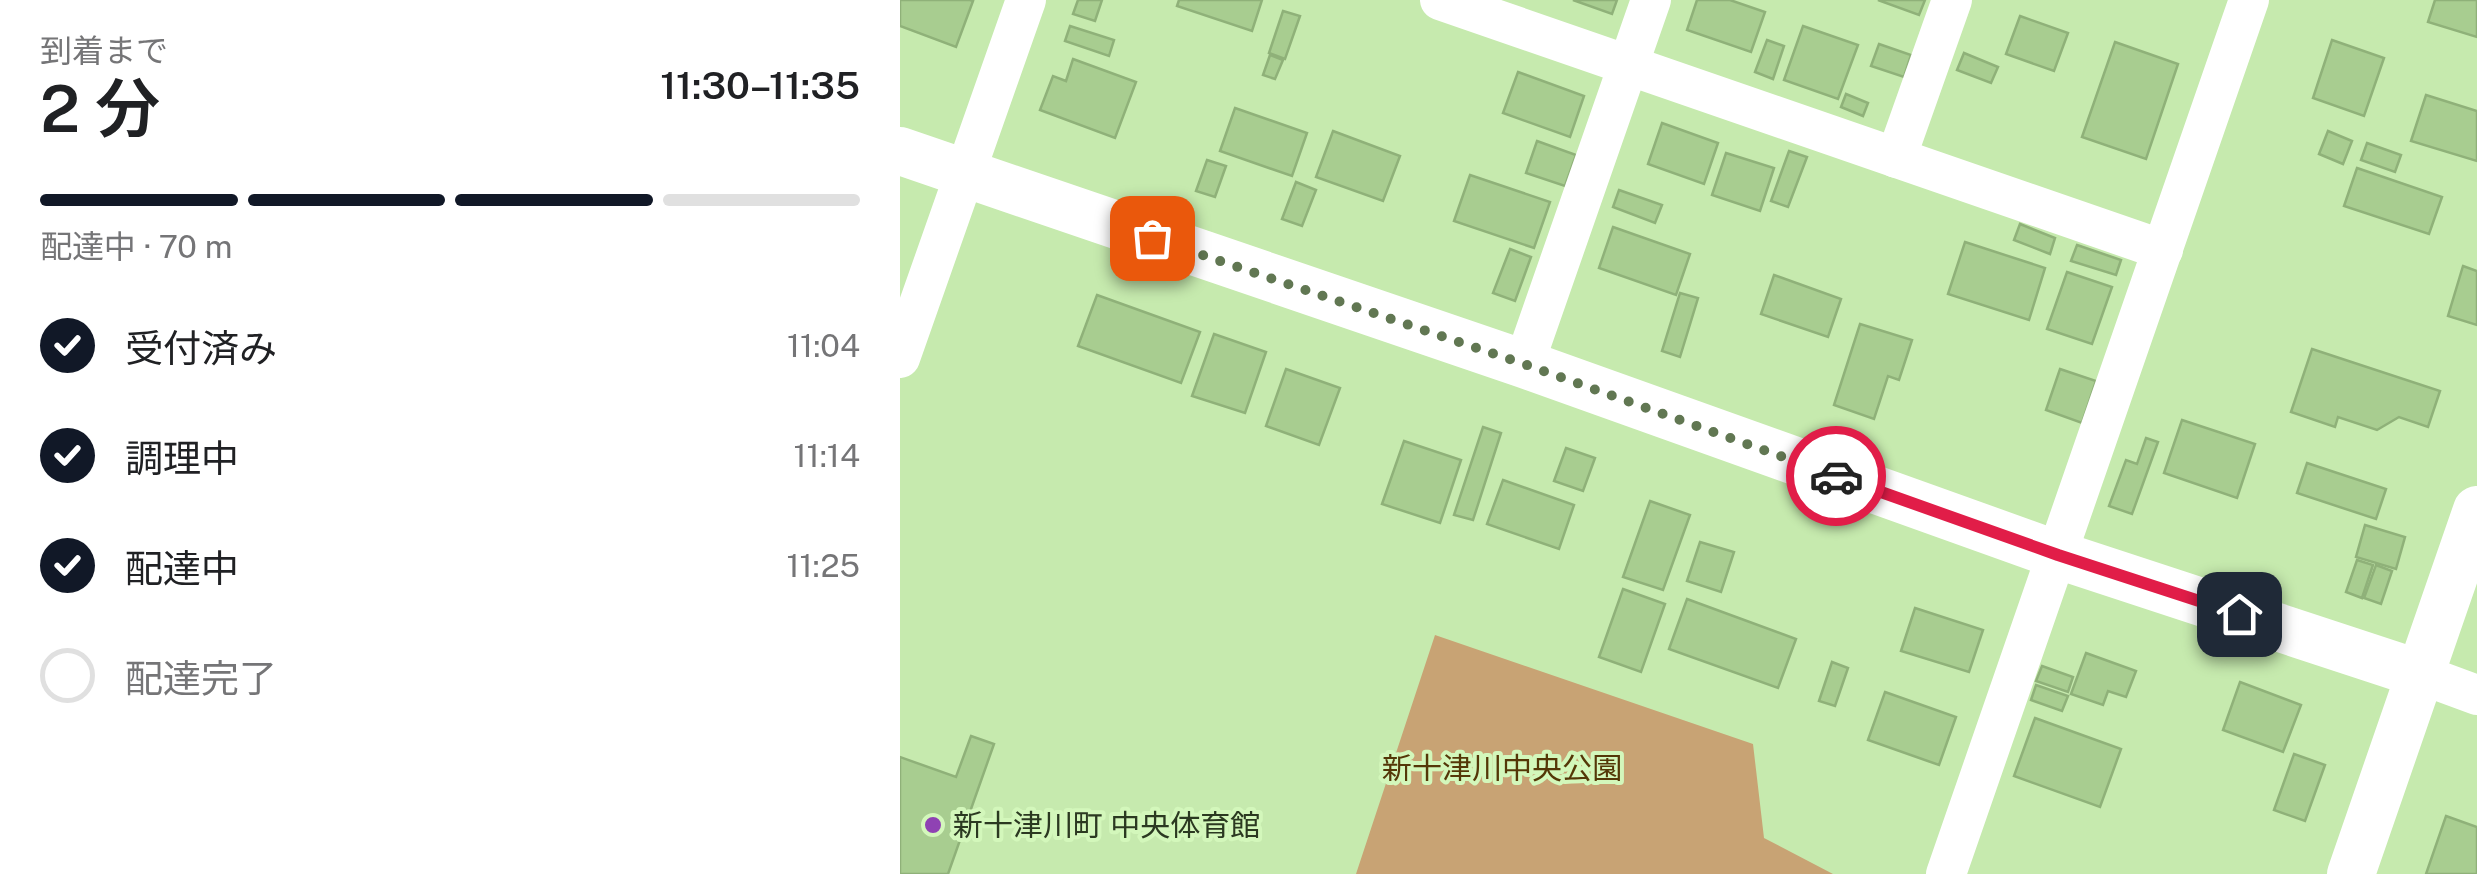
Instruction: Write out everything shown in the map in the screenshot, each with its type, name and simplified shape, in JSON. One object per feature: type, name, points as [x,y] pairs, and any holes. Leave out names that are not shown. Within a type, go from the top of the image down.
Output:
[{"type":"street","points":[[900,358],[1026,0]]},
{"type":"street","points":[[1440,0],[2163,250]]},
{"type":"street","points":[[1524,364],[1651,0]]},
{"type":"street","points":[[1896,158],[1952,0]]},
{"type":"street","points":[[1946,874],[2248,0]]},
{"type":"street","points":[[900,151],[1524,364],[2058,555],[2477,694]]},
{"type":"street","points":[[2351,874],[2477,510]]},
{"type":"green space","name":"新十津川中央公園","points":[[1435,635],[1753,744],[1764,838],[1833,874],[1356,874]]},
{"type":"building","points":[[900,0],[973,1],[956,47],[900,26]]},
{"type":"building","points":[[1078,0],[1102,0],[1095,21],[1073,14]]},
{"type":"building","points":[[1179,0],[1262,0],[1252,31],[1177,6]]},
{"type":"building","points":[[1573,0],[1617,0],[1612,14]]},
{"type":"building","points":[[1697,0],[1730,0],[1765,12],[1751,52],[1687,30]]},
{"type":"building","points":[[1878,0],[1925,0],[1919,15]]},
{"type":"building","points":[[2435,0],[2477,0],[2477,37],[2428,22]]},
{"type":"building","points":[[1283,11],[1300,16],[1285,59],[1269,53]]},
{"type":"building","points":[[2020,16],[2068,33],[2054,71],[2006,54]]},
{"type":"building","points":[[1070,26],[1114,40],[1109,56],[1065,41]]},
{"type":"building","points":[[1803,26],[1858,45],[1838,99],[1784,80]]},
{"type":"building","points":[[1767,40],[1784,46],[1773,79],[1755,72]]},
{"type":"building","points":[[2332,40],[2384,58],[2364,116],[2313,98]]},
{"type":"building","points":[[2115,42],[2178,64],[2146,159],[2082,137]]},
{"type":"building","points":[[1879,44],[1911,55],[1904,77],[1871,66]]},
{"type":"building","points":[[1964,53],[1998,67],[1991,83],[1957,70]]},
{"type":"building","points":[[1270,55],[1283,60],[1275,79],[1263,75]]},
{"type":"building","points":[[1073,59],[1136,82],[1115,138],[1040,110],[1053,76],[1066,81]]},
{"type":"building","points":[[1518,72],[1584,96],[1570,137],[1503,113]]},
{"type":"building","points":[[1846,94],[1868,103],[1863,116],[1841,107]]},
{"type":"building","points":[[2426,95],[2477,111],[2477,161],[2411,141]]},
{"type":"building","points":[[1235,108],[1307,133],[1292,176],[1220,151]]},
{"type":"building","points":[[1662,123],[1718,143],[1704,184],[1648,164]]},
{"type":"building","points":[[1333,131],[1400,156],[1383,201],[1316,177]]},
{"type":"building","points":[[2328,131],[2352,141],[2343,164],[2319,154]]},
{"type":"building","points":[[1537,141],[1576,155],[1565,186],[1526,173]]},
{"type":"building","points":[[2367,143],[2401,155],[2395,172],[2361,160]]},
{"type":"building","points":[[1789,151],[1807,157],[1788,207],[1771,201]]},
{"type":"building","points":[[1726,153],[1774,168],[1760,211],[1712,195]]},
{"type":"building","points":[[1207,160],[1226,166],[1215,197],[1196,191]]},
{"type":"building","points":[[2357,168],[2442,197],[2429,234],[2344,206]]},
{"type":"building","points":[[1470,175],[1550,202],[1534,248],[1454,221]]},
{"type":"building","points":[[1296,182],[1316,190],[1302,226],[1282,219]]},
{"type":"building","points":[[1619,190],[1662,205],[1655,223],[1613,207]]},
{"type":"building","points":[[2020,224],[2055,238],[2050,254],[2014,240]]},
{"type":"building","points":[[1613,227],[1690,254],[1676,295],[1599,268]]},
{"type":"building","points":[[1965,242],[2045,268],[2029,320],[1948,294]]},
{"type":"building","points":[[2077,245],[2121,260],[2116,275],[2071,261]]},
{"type":"building","points":[[1510,249],[1531,257],[1515,301],[1493,293]]},
{"type":"building","points":[[2463,266],[2477,271],[2477,325],[2448,316]]},
{"type":"building","points":[[2067,272],[2112,287],[2092,344],[2047,329]]},
{"type":"building","points":[[1774,275],[1841,299],[1828,337],[1761,314]]},
{"type":"building","points":[[1680,293],[1698,298],[1680,357],[1662,351]]},
{"type":"building","points":[[1097,295],[1200,332],[1181,383],[1078,346]]},
{"type":"building","points":[[1860,324],[1912,340],[1899,380],[1888,376],[1874,419],[1834,405]]},
{"type":"building","points":[[1214,334],[1266,352],[1245,413],[1192,396]]},
{"type":"building","points":[[2312,349],[2440,391],[2428,427],[2399,417],[2377,430],[2338,417],[2335,427],[2291,412]]},
{"type":"building","points":[[1286,369],[1340,388],[1319,445],[1266,426]]},
{"type":"building","points":[[2060,369],[2096,381],[2082,423],[2046,410]]},
{"type":"building","points":[[2182,420],[2255,444],[2237,498],[2164,473]]},
{"type":"building","points":[[1483,427],[1501,433],[1473,520],[1454,515]]},
{"type":"building","points":[[2146,438],[2158,442],[2132,514],[2109,506],[2126,460],[2137,464]]},
{"type":"building","points":[[1404,441],[1461,460],[1440,523],[1382,504]]},
{"type":"building","points":[[1566,448],[1595,458],[1583,491],[1554,481]]},
{"type":"building","points":[[2307,463],[2386,489],[2376,519],[2297,493]]},
{"type":"building","points":[[1503,480],[1574,505],[1559,549],[1487,524]]},
{"type":"building","points":[[1650,501],[1690,515],[1663,590],[1623,577]]},
{"type":"building","points":[[2365,525],[2405,537],[2396,569],[2356,557]]},
{"type":"building","points":[[1700,542],[1734,552],[1721,592],[1687,581]]},
{"type":"building","points":[[2357,560],[2373,565],[2362,598],[2346,592]]},
{"type":"building","points":[[2376,565],[2392,571],[2381,604],[2364,598]]},
{"type":"building","points":[[1623,589],[1665,604],[1641,672],[1599,657]]},
{"type":"building","points":[[1687,599],[1796,639],[1778,688],[1669,649]]},
{"type":"building","points":[[1915,608],[1983,630],[1969,672],[1901,651]]},
{"type":"building","points":[[2086,653],[2136,671],[2126,697],[2108,691],[2103,705],[2071,694]]},
{"type":"building","points":[[1832,662],[1848,668],[1835,706],[1819,701]]},
{"type":"building","points":[[2042,666],[2073,677],[2068,692],[2036,681]]},
{"type":"building","points":[[2240,682],[2301,705],[2283,752],[2223,730]]},
{"type":"building","points":[[2036,685],[2068,696],[2062,711],[2031,700]]},
{"type":"building","points":[[1885,692],[1956,717],[1939,765],[1868,740]]},
{"type":"building","points":[[2035,718],[2121,749],[2100,807],[2014,776]]},
{"type":"building","name":"新十津川町 中央体育館","points":[[971,736],[994,744],[948,874],[900,874],[900,757],[956,777]]},
{"type":"building","points":[[2294,754],[2325,765],[2305,821],[2274,810]]},
{"type":"building","points":[[2446,816],[2477,827],[2477,874],[2426,874]]},
{"type":"way so far","points":[[1152,238],[1524,364],[1836,476]]},
{"type":"place","name":"新十津川町 中央体育館","points":[[933,825]]},
{"type":"route","points":[[1836,476],[2239,614]]}]
